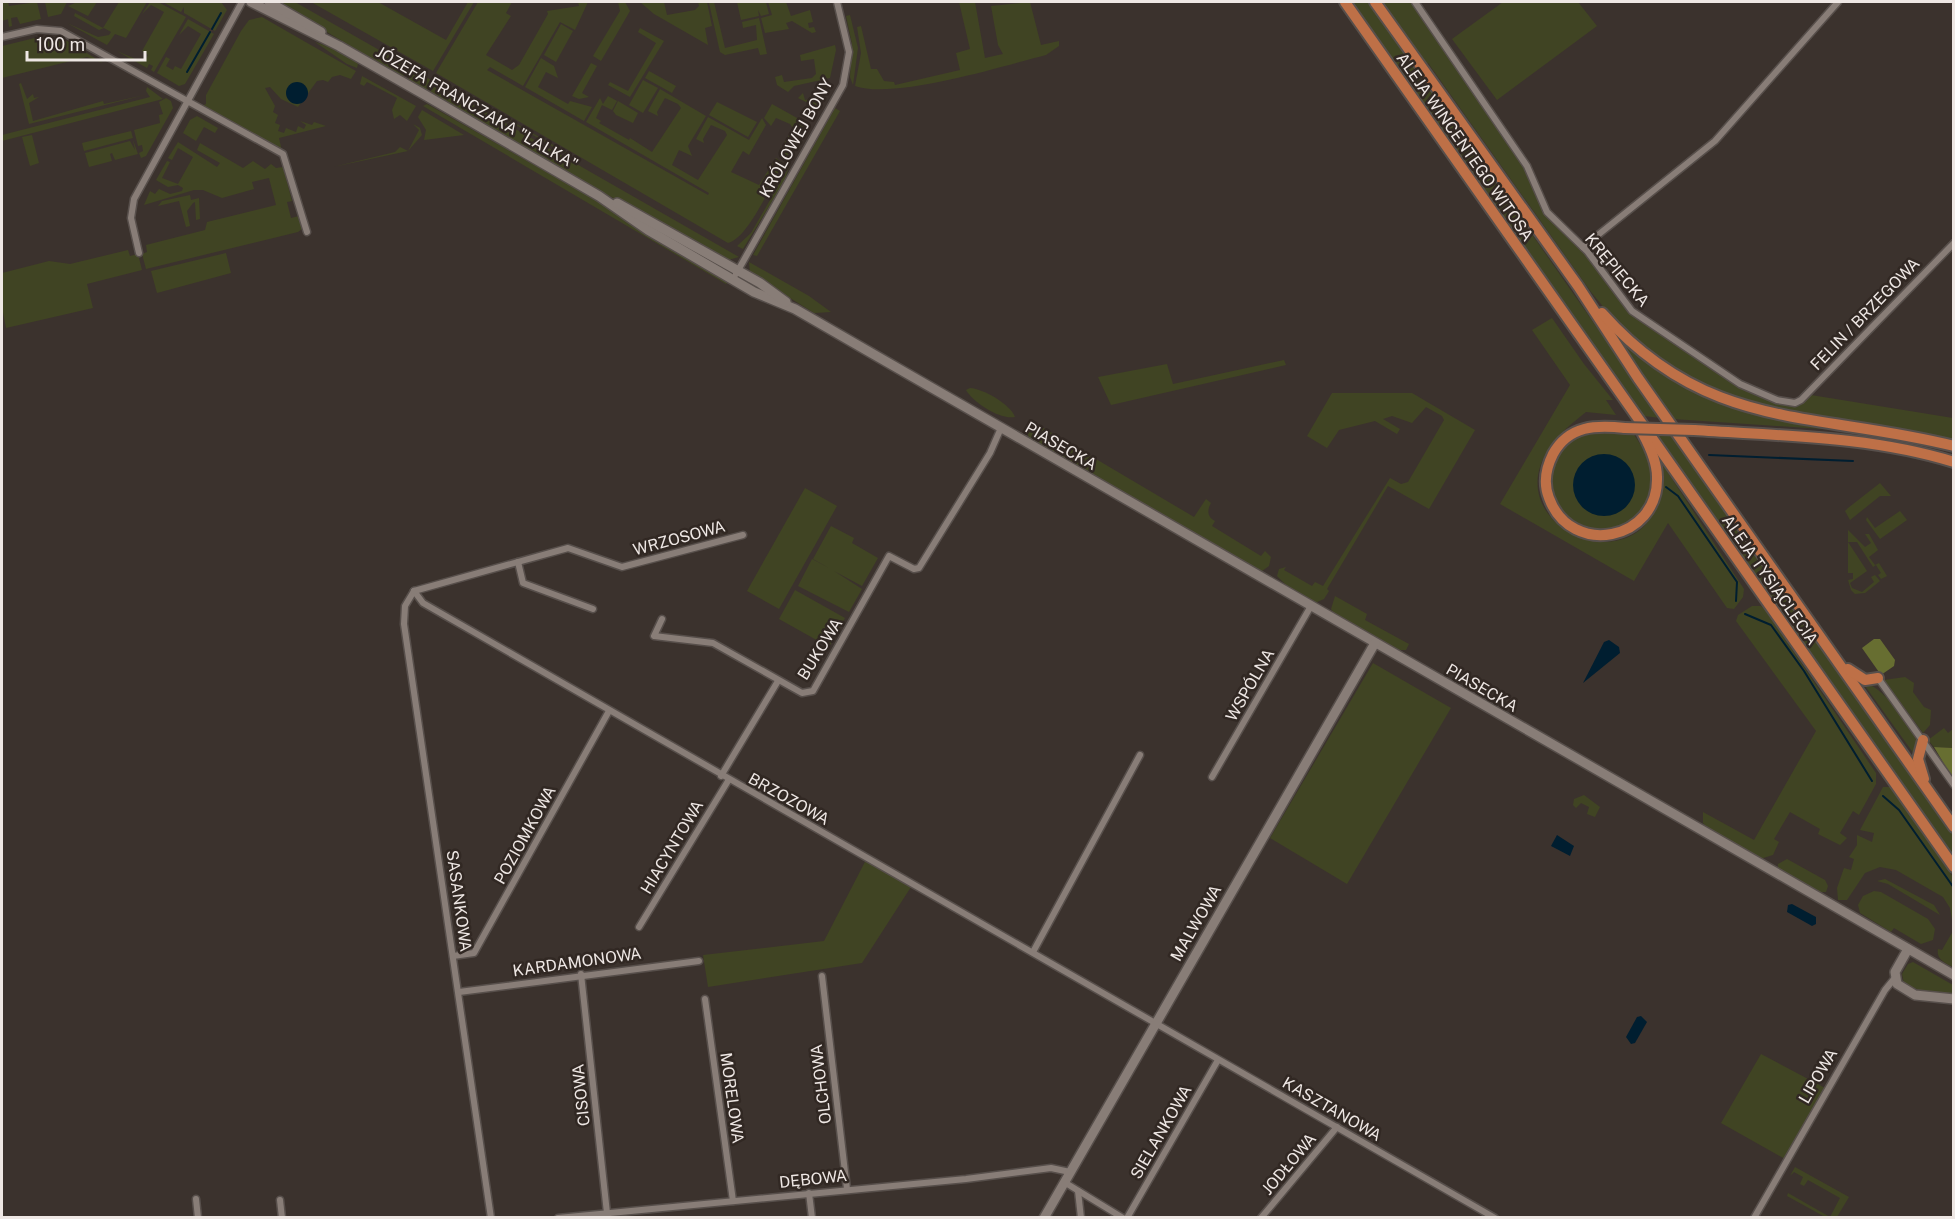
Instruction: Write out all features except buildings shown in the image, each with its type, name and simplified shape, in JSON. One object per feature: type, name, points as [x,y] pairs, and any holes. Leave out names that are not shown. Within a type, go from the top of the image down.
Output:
[{"type":"main road","name":"ALEJA WINCENTEGO WITOSA","points":[[1345,2],[1561,310]]},
{"type":"main road","name":"ALEJA WINCENTEGO WITOSA","points":[[1375,2],[1578,286]]},
{"type":"main road","name":"ALEJA TYSIĄCLECIA","points":[[1578,286],[1645,387],[1953,827]]},
{"type":"main road","points":[[1578,286],[1639,350],[1679,378],[1712,395],[1775,414],[1953,446]]},
{"type":"main road","name":"ALEJA TYSIĄCLECIA","points":[[1561,310],[1953,867]]},
{"type":"main road","points":[[1631,410],[1656,469],[1657,487],[1653,501],[1638,523],[1616,535],[1597,536],[1575,530],[1555,511],[1547,494],[1546,478],[1550,460],[1562,442],[1575,431],[1591,426],[1624,428],[1694,430],[1854,441],[1902,448],[1953,462]]},
{"type":"main road","points":[[1827,647],[1859,678],[1878,678]]},
{"type":"main road","points":[[1923,740],[1918,759],[1930,793]]},
{"type":"street","points":[[139,253],[131,218],[134,199],[242,2]]},
{"type":"street","name":"JÓZEFA FRANCZAKA \"LALKA\"","points":[[251,2],[339,46],[599,196],[648,230],[733,280],[795,309]]},
{"type":"street","name":"JÓZEFA FRANCZAKA \"LALKA\"","points":[[269,2],[324,34],[339,46]]},
{"type":"street","name":"KRÓLOWEJ BONY","points":[[733,280],[843,85],[849,52],[837,2]]},
{"type":"street","name":"KRĘPIECKA","points":[[1415,2],[1527,166],[1546,212],[1583,247],[1639,318],[1740,384],[1768,397],[1795,403]]},
{"type":"street","points":[[1583,247],[1715,141],[1838,2]]},
{"type":"street","points":[[2,37],[36,29],[61,31],[283,154],[307,232]]},
{"type":"street","name":"JÓZEFA FRANCZAKA \"LALKA\"","points":[[599,196],[652,220],[738,270],[795,309],[1001,428]]},
{"type":"street","name":"FELIN / BRZEGOWA","points":[[1795,403],[1953,243]]},
{"type":"street","name":"BUKOWA","points":[[721,777],[778,681],[802,693],[813,691],[889,556],[914,569],[919,568],[990,453],[1001,428]]},
{"type":"street","name":"PIASECKA","points":[[1001,428],[1952,974]]},
{"type":"street","name":"WRZOSOWA","points":[[414,591],[568,548],[622,567],[744,535]]},
{"type":"street","points":[[518,562],[523,583],[593,609]]},
{"type":"street","name":"BRZOZOWA","points":[[414,591],[423,603],[721,777],[1033,952],[1156,1024]]},
{"type":"street","name":"SASANKOWA","points":[[414,591],[405,606],[404,624],[491,1218]]},
{"type":"street","name":"WSPÓLNA","points":[[1212,777],[1311,606]]},
{"type":"street","points":[[662,619],[654,636],[713,643],[778,681]]},
{"type":"street","name":"MALWOWA","points":[[1044,1218],[1375,643]]},
{"type":"street","points":[[1878,678],[1953,785]]},
{"type":"street","name":"POZIOMKOWA","points":[[453,956],[474,953],[609,711]]},
{"type":"street","points":[[1033,952],[1140,755]]},
{"type":"street","name":"HIACYNTOWA","points":[[639,927],[728,781]]},
{"type":"street","name":"LIPOWA","points":[[1754,1218],[1884,990],[1894,979],[1895,972],[1908,949]]},
{"type":"street","name":"KARDAMONOWA","points":[[459,992],[581,974],[699,961]]},
{"type":"street","name":"CISOWA","points":[[581,974],[607,1213]]},
{"type":"street","name":"OLCHOWA","points":[[822,976],[847,1189]]},
{"type":"street","points":[[1894,979],[1899,986],[1915,995],[1953,999]]},
{"type":"street","name":"MORELOWA","points":[[705,999],[733,1201]]},
{"type":"street","name":"KASZTANOWA","points":[[1156,1024],[1495,1218]]},
{"type":"street","name":"SIELANKOWA","points":[[1064,1182],[1125,1218],[1218,1060]]},
{"type":"street","name":"JODŁOWA","points":[[1261,1218],[1337,1127]]},
{"type":"street","name":"DĘBOWA","points":[[558,1218],[1051,1168],[1070,1172]]},
{"type":"street","points":[[1077,1191],[1081,1218]]},
{"type":"street","points":[[809,1193],[812,1218]]},
{"type":"street","points":[[196,1199],[198,1218]]},
{"type":"street","points":[[280,1200],[282,1218]]},
{"type":"green space","points":[[2,2],[8,2],[9,6],[37,2],[41,19],[20,24],[17,17],[11,18],[12,26],[9,27],[8,19],[2,21]]},
{"type":"green space","points":[[45,2],[67,2],[61,14],[48,17]]},
{"type":"green space","points":[[77,2],[97,2],[88,16],[68,6]]},
{"type":"green space","points":[[119,2],[147,2],[126,38],[115,34],[107,45],[67,23],[98,37],[109,35],[111,32],[104,28],[99,30],[74,16],[75,13],[103,28]]},
{"type":"green space","points":[[150,2],[158,2],[186,17],[154,72],[151,70],[153,66],[149,64],[147,68],[117,51],[140,61],[145,60],[148,55],[142,51],[164,12],[151,5],[142,14]]},
{"type":"green space","points":[[163,2],[221,2],[227,10],[215,31],[184,13],[184,7],[181,12]]},
{"type":"green space","points":[[276,2],[295,2],[409,67],[403,77]]},
{"type":"green space","points":[[311,2],[378,2],[446,40],[468,2],[474,2],[433,71]]},
{"type":"green space","points":[[478,2],[512,2],[506,13],[511,16],[486,55],[512,70],[519,65],[548,14],[547,11],[579,6],[578,2],[588,2],[575,30],[560,22],[523,86],[490,67],[487,70],[708,195],[709,193],[586,122],[600,98],[603,104],[608,96],[617,101],[612,110],[602,105],[596,118],[601,121],[599,123],[652,152],[681,108],[678,104],[665,98],[657,112],[658,116],[648,111],[660,89],[706,116],[688,146],[692,156],[679,150],[672,165],[698,180],[727,135],[725,131],[711,125],[703,139],[704,143],[696,139],[708,117],[749,140],[762,118],[766,125],[749,155],[743,151],[731,172],[759,185],[776,158],[783,163],[752,221],[744,231],[728,243],[436,73]]},
{"type":"green space","points":[[618,2],[625,2],[630,11],[601,61],[593,56],[620,11]]},
{"type":"green space","points":[[640,2],[664,2],[667,15],[695,10],[699,6],[698,2],[707,2],[712,26],[705,28],[708,45],[654,14]]},
{"type":"green space","points":[[714,2],[725,48],[757,40],[756,25],[743,28],[742,22],[759,18],[767,54],[760,55],[758,48],[725,55],[720,52],[709,3]]},
{"type":"green space","points":[[737,2],[766,2],[769,14],[761,16],[758,10],[759,16],[741,20]]},
{"type":"green space","points":[[768,2],[786,2],[791,16],[810,10],[813,22],[808,23],[809,28],[814,27],[816,32],[812,33],[792,21],[786,23],[789,29],[765,33],[761,18],[772,15]]},
{"type":"green space","points":[[959,2],[975,2],[985,58],[1003,54],[998,45],[991,6],[1030,2],[1041,45],[1059,41],[1059,46],[1046,55],[949,80],[895,89],[855,86],[861,53],[857,27],[861,26],[871,69],[877,69],[884,81],[894,82],[895,85],[960,70],[956,53],[970,49]]},
{"type":"green space","points":[[1351,2],[1370,2],[1660,418],[1644,416]]},
{"type":"green space","points":[[1380,2],[1412,2],[1529,173],[1542,208],[1580,248],[1638,320],[1757,396],[1794,405],[1801,404],[1811,395],[1953,418],[1953,442],[1775,410],[1710,390],[1656,358],[1615,321],[1591,292],[1428,63],[1425,65]]},
{"type":"green space","points":[[1503,2],[1578,2],[1597,26],[1497,100],[1452,39]]},
{"type":"green space","points":[[850,15],[858,48],[853,85],[850,77],[852,44],[846,16]]},
{"type":"green space","points":[[262,17],[356,71],[351,79],[340,75],[332,77],[328,82],[317,81],[298,107],[281,99],[270,87],[265,88],[275,106],[273,112],[278,115],[275,123],[280,125],[278,131],[284,133],[286,128],[296,132],[298,126],[304,129],[306,125],[300,121],[326,126],[279,138],[282,151],[202,106],[206,104],[206,95],[241,31],[249,20]]},
{"type":"green space","points":[[188,19],[214,34],[185,84],[179,86],[157,73],[166,57],[170,59],[166,66],[173,70],[175,66],[181,69],[201,34],[188,26],[179,35]]},
{"type":"green space","points":[[561,24],[573,31],[556,62],[544,55]]},
{"type":"green space","points":[[640,28],[664,41],[630,97],[608,85],[610,82],[628,91],[656,43],[638,32]]},
{"type":"green space","points":[[39,37],[67,41],[103,63],[87,57],[2,78],[2,46]]},
{"type":"green space","points":[[315,42],[333,48],[355,61],[358,64],[357,68],[347,64]]},
{"type":"green space","points":[[835,45],[830,78],[794,86],[788,92],[777,85],[775,77],[782,75],[784,82],[812,78],[816,74],[814,59],[801,61],[800,55]]},
{"type":"green space","points":[[541,58],[554,66],[558,78],[546,72],[538,87],[568,104],[570,101],[592,107],[584,121],[525,87]]},
{"type":"green space","points":[[591,63],[597,66],[582,93],[589,97],[579,99],[572,96]]},
{"type":"green space","points":[[413,70],[431,80],[427,91],[408,80]]},
{"type":"green space","points":[[649,71],[676,86],[672,93],[645,78]]},
{"type":"green space","points":[[362,76],[416,106],[407,121],[400,115],[394,119],[392,110],[397,98],[367,82],[364,86],[360,84]]},
{"type":"green space","points":[[435,77],[572,156],[560,151]]},
{"type":"green space","points":[[643,80],[658,88],[643,113],[629,105]]},
{"type":"green space","points":[[827,82],[816,107],[798,98],[803,93],[805,100],[819,97],[816,84]]},
{"type":"green space","points":[[21,83],[27,99],[33,94],[34,98],[39,97],[29,103],[33,121],[103,101],[104,104],[145,95],[29,124],[19,84]]},
{"type":"green space","points":[[437,84],[739,257],[728,260],[604,193],[430,92]]},
{"type":"green space","points":[[147,87],[163,99],[2,141],[2,135],[150,97],[146,91]]},
{"type":"green space","points":[[166,98],[171,101],[173,108],[146,156],[141,158],[139,153],[143,151],[142,145],[138,146],[134,130],[160,123],[159,115],[163,114],[159,102]]},
{"type":"green space","points":[[618,101],[638,113],[633,123],[616,115],[613,111]]},
{"type":"green space","points":[[717,102],[757,122],[748,137],[709,115]]},
{"type":"green space","points":[[427,104],[605,205],[728,282],[726,284],[423,106]]},
{"type":"green space","points":[[772,104],[806,123],[787,157],[779,152],[793,128],[790,124],[776,118],[771,126],[764,118]]},
{"type":"green space","points":[[835,108],[840,111],[757,256],[753,255]]},
{"type":"green space","points":[[422,110],[464,135],[424,140],[426,130],[418,117]]},
{"type":"green space","points":[[197,116],[218,128],[215,133],[204,127],[196,141],[183,133],[190,120]]},
{"type":"green space","points":[[413,124],[420,128],[422,135],[408,151],[419,130]]},
{"type":"green space","points":[[131,131],[133,138],[84,151],[82,143]]},
{"type":"green space","points":[[32,135],[39,163],[30,166],[22,137]]},
{"type":"green space","points":[[133,140],[138,154],[115,160],[112,153],[110,154],[112,161],[89,167],[85,153],[130,141],[135,150]]},
{"type":"green space","points":[[178,142],[217,167],[220,163],[197,150],[200,143],[243,168],[253,161],[265,169],[271,164],[276,168],[283,167],[292,201],[287,202],[291,218],[299,216],[303,228],[298,232],[146,269],[142,254],[147,252],[146,245],[205,230],[207,222],[276,205],[269,178],[252,182],[254,189],[222,198],[203,190],[194,190],[144,205],[150,191],[155,194],[159,189],[170,194],[182,191],[183,188],[178,185],[168,187],[156,180],[167,161],[170,162],[162,178],[178,184],[193,157],[178,148],[172,160],[168,158]]},
{"type":"green space","points":[[400,147],[408,151],[333,167],[395,152]]},
{"type":"green space","points":[[789,167],[784,182],[743,249],[737,246],[751,233]]},
{"type":"green space","points":[[190,195],[191,200],[199,198],[200,219],[196,220],[195,202],[187,211],[190,226],[186,227],[179,201],[158,206],[162,201]]},
{"type":"green space","points":[[128,250],[130,256],[138,254],[142,270],[87,284],[93,308],[6,328],[2,307],[2,273],[49,261],[70,264]]},
{"type":"green space","points":[[226,253],[231,273],[157,293],[151,271]]},
{"type":"green space","points":[[749,262],[809,296],[831,312],[814,313],[750,273]]},
{"type":"green space","points":[[1552,318],[1613,400],[1606,400],[1616,415],[1586,412],[1554,442],[1538,478],[1543,505],[1560,526],[1585,539],[1613,541],[1638,531],[1657,507],[1663,465],[1744,589],[1743,597],[1734,609],[1727,608],[1668,523],[1634,581],[1500,504],[1570,385],[1532,330]]},
{"type":"green space","points":[[1622,342],[1672,380],[1722,404],[1776,419],[1837,430],[1673,419]]},
{"type":"green space","points":[[1284,360],[1286,365],[1111,405],[1098,377],[1167,364],[1173,384]]},
{"type":"green space","points":[[970,388],[996,398],[1008,407],[1015,417],[1002,416],[980,405],[966,390]]},
{"type":"green space","points":[[1332,393],[1412,393],[1475,430],[1429,509],[1388,486],[1327,589],[1329,591],[1324,599],[1315,603],[1285,587],[1286,585],[1277,576],[1279,569],[1286,567],[1284,570],[1312,586],[1315,582],[1323,586],[1390,478],[1401,484],[1408,482],[1444,420],[1442,416],[1426,407],[1412,423],[1392,416],[1383,419],[1400,429],[1397,434],[1375,421],[1339,430],[1327,448],[1307,436]]},
{"type":"green space","points":[[1030,420],[1194,517],[1206,499],[1211,503],[1208,513],[1215,521],[1212,526],[1261,556],[1265,551],[1271,557],[1269,566],[1262,571],[1257,570],[1029,439],[1026,426]]},
{"type":"green space","points":[[1592,432],[1633,433],[1649,460],[1652,479],[1648,497],[1638,514],[1624,525],[1607,529],[1590,527],[1574,520],[1561,508],[1553,492],[1553,472],[1561,451],[1578,438]]},
{"type":"green space","points":[[1656,435],[1675,436],[1953,835],[1953,859]]},
{"type":"green space","points":[[1880,483],[1891,496],[1880,496],[1850,520],[1845,511]]},
{"type":"green space","points":[[805,488],[837,506],[779,609],[747,591]]},
{"type":"green space","points":[[1900,511],[1907,520],[1880,539],[1866,520],[1867,517],[1875,528]]},
{"type":"green space","points":[[831,526],[854,538],[852,543],[878,558],[862,586],[834,571],[862,589],[849,612],[798,586],[812,559],[829,568],[813,559]]},
{"type":"green space","points":[[1848,530],[1865,547],[1871,543],[1865,534],[1869,534],[1878,550],[1869,557],[1875,565],[1879,563],[1887,576],[1881,579],[1878,575],[1881,573],[1876,565],[1873,567],[1857,542],[1848,542]]},
{"type":"green space","points":[[1848,542],[1867,571],[1850,583],[1852,588],[1862,592],[1874,582],[1871,577],[1875,575],[1880,581],[1865,593],[1855,594],[1851,590],[1848,580],[1853,579],[1853,573],[1848,573]]},
{"type":"green space","points":[[795,590],[845,618],[829,647],[779,619]]},
{"type":"green space","points":[[1335,596],[1367,614],[1365,620],[1409,644],[1406,650],[1398,650],[1335,616],[1331,609]]},
{"type":"green space","points":[[1752,606],[1761,606],[1766,611],[1876,773],[1876,784],[1859,815],[1853,811],[1840,833],[1847,838],[1840,845],[1818,834],[1820,829],[1790,812],[1774,839],[1779,842],[1773,855],[1760,859],[1707,828],[1703,823],[1703,812],[1754,840],[1816,731],[1736,621],[1738,615]]},
{"type":"green space","points":[[1874,639],[1880,639],[1895,660],[1894,666],[1881,675],[1862,648]]},
{"type":"green space","points":[[1373,663],[1451,708],[1347,884],[1270,838]]},
{"type":"green space","points":[[1905,677],[1914,683],[1913,692],[1924,707],[1931,710],[1930,725],[1923,733],[1884,680]]},
{"type":"green space","points":[[1868,684],[1889,700],[1914,733],[1916,746],[1914,754],[1865,686]]},
{"type":"green space","points":[[1944,728],[1948,733],[1953,729],[1953,748],[1934,747],[1928,740]]},
{"type":"green space","points":[[1934,747],[1953,748],[1953,779]]},
{"type":"green space","points":[[1883,787],[1890,787],[1953,877],[1953,926],[1950,908],[1943,897],[1896,870],[1880,867],[1865,873],[1847,900],[1838,900],[1837,888],[1844,868],[1851,870],[1854,859],[1849,857],[1857,845],[1857,835],[1872,842],[1874,833],[1860,830]]},
{"type":"green space","points":[[1584,795],[1600,807],[1595,817],[1587,814],[1589,807],[1581,803],[1576,808],[1573,805],[1574,799]]},
{"type":"green space","points":[[867,858],[911,887],[862,963],[708,987],[703,955],[824,941]]},
{"type":"green space","points":[[1787,859],[1825,880],[1828,886],[1826,892],[1818,892],[1781,871],[1778,864]]},
{"type":"green space","points":[[1885,879],[1934,905],[1940,915],[1888,884],[1877,881]]},
{"type":"green space","points":[[1874,891],[1881,892],[1928,919],[1935,929],[1933,940],[1921,944],[1894,928],[1891,932],[1860,913],[1858,905],[1863,896]]},
{"type":"green space","points":[[1953,931],[1953,967],[1942,960],[1938,955],[1938,949],[1942,950]]},
{"type":"green space","points":[[1913,962],[1953,985],[1953,995],[1924,992],[1904,984],[1902,974],[1908,964]]},
{"type":"green space","points":[[1761,1054],[1825,1088],[1785,1159],[1721,1123]]},
{"type":"green space","points":[[1795,1167],[1849,1197],[1837,1217],[1830,1217],[1840,1198],[1808,1180],[1804,1186],[1800,1184],[1803,1177],[1794,1172],[1790,1176]]},
{"type":"green space","points":[[1788,1193],[1830,1217],[1825,1217],[1787,1196]]},
{"type":"water","points":[[297,82],[305,85],[308,93],[305,101],[297,104],[289,101],[286,93],[289,85]]},
{"type":"water","points":[[1604,454],[1626,463],[1635,485],[1626,507],[1604,516],[1582,507],[1573,485],[1582,463]]},
{"type":"water","points":[[1609,640],[1619,647],[1620,653],[1583,683],[1604,642]]},
{"type":"water","points":[[1557,835],[1574,846],[1570,856],[1551,846]]},
{"type":"water","points":[[1792,904],[1816,917],[1816,924],[1812,926],[1787,912],[1788,905]]},
{"type":"water","points":[[1641,1016],[1647,1022],[1635,1043],[1631,1044],[1626,1037],[1637,1017]]},
{"type":"waterway","points":[[212,29],[221,13]]},
{"type":"waterway","points":[[187,72],[210,32]]},
{"type":"waterway","points":[[1709,455],[1853,461]]},
{"type":"waterway","points":[[1666,487],[1678,496],[1737,582],[1736,601]]},
{"type":"waterway","points":[[1745,614],[1771,625],[1804,671],[1872,781]]},
{"type":"waterway","points":[[1883,796],[1899,810],[1954,888]]}]
